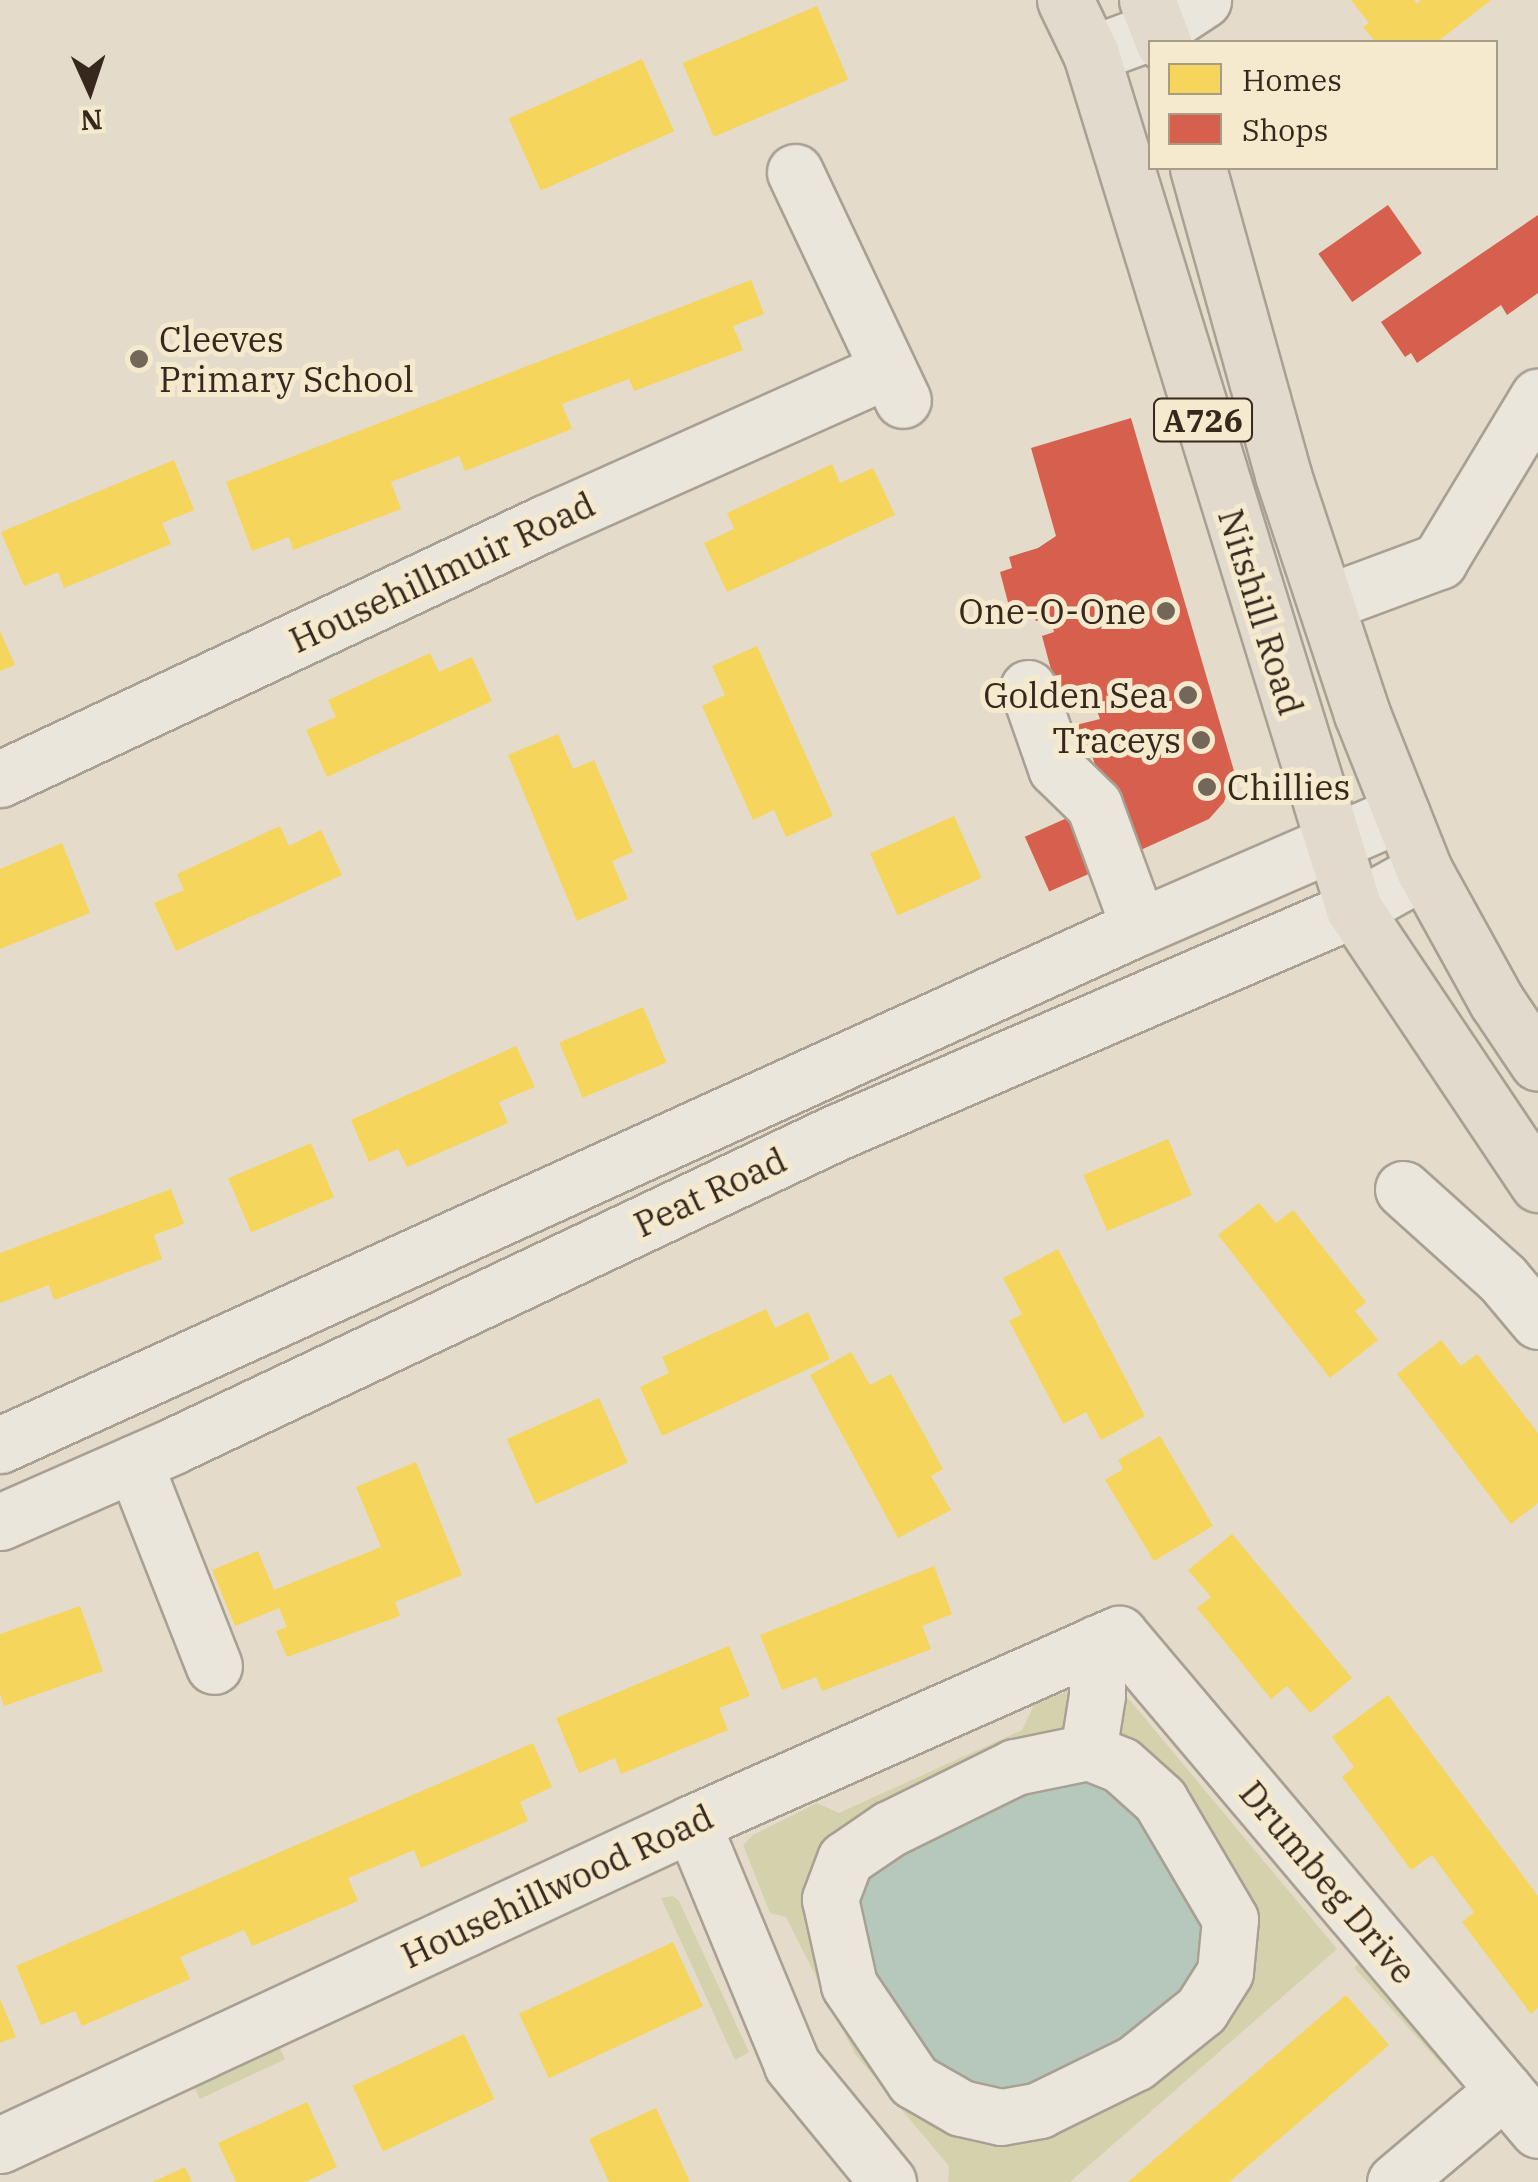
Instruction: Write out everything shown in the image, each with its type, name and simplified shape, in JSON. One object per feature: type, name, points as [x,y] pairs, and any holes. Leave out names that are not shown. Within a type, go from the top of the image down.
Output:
[{"type":"main road","name":"Nitshill Road","points":[[1065,0],[1091,54],[1354,909],[1538,1184]]},
{"type":"main road","name":"Nitshill Road","points":[[1199,170],[1283,474],[1401,812],[1424,870],[1497,1002],[1538,1063]]},
{"type":"street","points":[[1091,54],[1168,18]]},
{"type":"street","name":"Househillmuir Road","points":[[0,779],[545,523],[895,386],[863,309],[794,172]]},
{"type":"street","points":[[1326,603],[1439,562],[1538,398]]},
{"type":"street","points":[[1028,688],[1056,768],[1094,805],[1139,927]]},
{"type":"street","name":"Peat Road","points":[[0,1445],[1139,927],[1401,812]]},
{"type":"street","name":"Peat Road","points":[[0,1522],[835,1133],[1354,909],[1424,870]]},
{"type":"street","points":[[1404,1189],[1502,1278],[1538,1321]]},
{"type":"street","points":[[134,1462],[214,1666]]},
{"type":"street","points":[[1088,1752],[1108,1638]]},
{"type":"street","name":"Househillwood Road","points":[[0,2145],[692,1822],[1108,1638]]},
{"type":"street","name":"Drumbeg Drive","points":[[1108,1638],[1521,2110]]},
{"type":"street","points":[[1088,1752],[1121,1765],[1160,1800],[1230,1919],[1225,1972],[1202,2010],[1136,2063],[1039,2110],[1001,2117],[961,2108],[914,2081],[848,1985],[830,1899],[845,1859],[889,1828],[1015,1767],[1088,1752]]},
{"type":"street","points":[[692,1822],[792,2065],[888,2182]]},
{"type":"street","points":[[1395,2182],[1521,2110]]},
{"type":"shaded area","points":[[1082,1685],[1118,1686],[1337,1949],[1070,2182],[948,2182],[949,2166],[855,2054],[786,1917],[770,1913],[743,1845],[753,1835],[817,1803],[839,1813],[1022,1730],[1034,1705]]},
{"type":"shaded area","points":[[1019,1778],[1119,1786],[1139,1798],[1213,1948],[1161,2021],[1041,2090],[960,2090],[918,2052],[861,1968],[857,1888],[882,1854]]},
{"type":"shaded area","points":[[673,1896],[679,1901],[749,2052],[735,2060],[661,1898]]},
{"type":"shaded area","points":[[1364,1959],[1452,2057],[1443,2066],[1354,1968]]},
{"type":"shaded area","points":[[277,2042],[285,2059],[200,2099],[192,2082]]},
{"type":"building: Homes","points":[[1351,0],[1414,0],[1417,4],[1421,0],[1491,0],[1440,40],[1373,40],[1363,27],[1369,23]]},
{"type":"building: Homes","points":[[817,6],[848,80],[714,137],[683,63]]},
{"type":"building: Homes","points":[[642,59],[674,131],[541,191],[509,118]]},
{"type":"building: Homes","points":[[751,280],[764,314],[733,326],[743,350],[634,391],[629,379],[562,404],[572,429],[465,471],[459,456],[391,482],[401,509],[293,550],[289,537],[252,551],[226,482]]},
{"type":"building: Homes","points":[[174,460],[194,510],[162,523],[171,544],[64,588],[58,572],[24,586],[1,532]]},
{"type":"building: Homes","points":[[832,464],[840,483],[873,468],[895,515],[727,592],[704,543],[734,529],[727,513]]},
{"type":"building: Homes","points":[[0,631],[15,665],[0,671]]},
{"type":"building: Homes","points":[[757,646],[833,816],[786,837],[774,810],[753,820],[702,706],[725,695],[712,666]]},
{"type":"building: Homes","points":[[430,653],[439,672],[472,657],[492,701],[327,777],[306,730],[336,717],[328,700]]},
{"type":"building: Homes","points":[[558,734],[573,769],[594,760],[633,852],[612,861],[628,899],[577,921],[508,755]]},
{"type":"building: Homes","points":[[954,816],[982,878],[898,916],[870,853]]},
{"type":"building: Homes","points":[[280,826],[289,846],[321,830],[342,875],[176,951],[154,903],[184,890],[177,874]]},
{"type":"building: Homes","points":[[62,843],[90,913],[0,949],[0,869]]},
{"type":"building: Homes","points":[[643,1007],[666,1062],[583,1098],[559,1043]]},
{"type":"building: Homes","points":[[516,1046],[535,1087],[499,1102],[508,1123],[407,1167],[398,1149],[369,1162],[351,1120]]},
{"type":"building: Homes","points":[[1168,1139],[1192,1195],[1107,1231],[1083,1175]]},
{"type":"building: Homes","points":[[311,1143],[334,1197],[251,1232],[228,1178]]},
{"type":"building: Homes","points":[[171,1189],[184,1224],[154,1235],[162,1259],[54,1300],[49,1285],[0,1303],[0,1253]]},
{"type":"building: Homes","points":[[1259,1203],[1276,1223],[1293,1210],[1366,1302],[1355,1311],[1378,1340],[1330,1378],[1218,1235]]},
{"type":"building: Homes","points":[[1058,1249],[1145,1416],[1101,1440],[1086,1412],[1063,1424],[1009,1321],[1022,1314],[1003,1278]]},
{"type":"building: Homes","points":[[766,1309],[775,1328],[808,1312],[830,1359],[662,1436],[640,1387],[669,1373],[662,1357]]},
{"type":"building: Homes","points":[[1441,1340],[1461,1366],[1477,1354],[1538,1433],[1538,1503],[1511,1524],[1397,1374]]},
{"type":"building: Homes","points":[[851,1352],[870,1385],[891,1374],[943,1469],[931,1476],[951,1510],[898,1538],[810,1375]]},
{"type":"building: Homes","points":[[599,1398],[628,1463],[536,1504],[507,1439]]},
{"type":"building: Homes","points":[[1160,1436],[1213,1526],[1154,1561],[1105,1480],[1123,1469],[1118,1460]]},
{"type":"building: Homes","points":[[416,1462],[462,1575],[395,1602],[400,1616],[287,1657],[276,1631],[287,1627],[279,1608],[235,1626],[212,1570],[258,1551],[274,1590],[381,1547],[356,1487]]},
{"type":"building: Homes","points":[[1232,1534],[1352,1678],[1310,1713],[1287,1686],[1271,1699],[1197,1608],[1211,1597],[1188,1570]]},
{"type":"building: Homes","points":[[934,1566],[952,1614],[922,1626],[931,1649],[822,1691],[816,1677],[782,1690],[760,1635]]},
{"type":"building: Homes","points":[[80,1606],[103,1671],[4,1706],[0,1694],[0,1634]]},
{"type":"building: Homes","points":[[729,1646],[750,1696],[719,1708],[728,1730],[621,1774],[615,1758],[579,1773],[556,1718]]},
{"type":"building: Homes","points":[[1388,1695],[1538,1896],[1538,2008],[1531,2014],[1462,1922],[1474,1912],[1432,1855],[1411,1870],[1342,1777],[1354,1767],[1332,1737]]},
{"type":"building: Homes","points":[[533,1743],[552,1787],[520,1802],[528,1821],[421,1868],[414,1850],[348,1878],[358,1901],[252,1946],[244,1930],[180,1957],[190,1979],[82,2026],[75,2011],[41,2025],[16,1966]]},
{"type":"building: Homes","points":[[673,1942],[703,2006],[549,2078],[519,2014]]},
{"type":"building: Homes","points":[[1346,1995],[1389,2045],[1229,2182],[1128,2182]]},
{"type":"building: Homes","points":[[0,1999],[16,2037],[0,2043]]},
{"type":"building: Homes","points":[[464,2034],[494,2099],[383,2151],[353,2086]]},
{"type":"building: Homes","points":[[307,2102],[337,2167],[305,2182],[236,2182],[218,2143]]},
{"type":"building: Homes","points":[[656,2108],[690,2182],[609,2182],[589,2139]]},
{"type":"building: Homes","points":[[185,2167],[192,2182],[152,2182]]},
{"type":"building: Shops","points":[[1388,205],[1422,253],[1352,302],[1318,254]]},
{"type":"building: Shops","points":[[1538,215],[1538,293],[1507,315],[1501,305],[1417,363],[1411,353],[1405,357],[1381,322]]},
{"type":"building: Shops","points":[[1131,418],[1234,771],[1224,802],[1209,819],[1123,858],[1089,745],[1074,749],[1068,727],[1100,719],[1090,692],[1060,703],[1042,636],[1054,632],[1050,618],[1036,621],[1032,608],[1011,614],[1000,572],[1012,568],[1009,557],[1038,548],[1056,536],[1031,448]]},
{"type":"building: Shops","points":[[1076,814],[1100,869],[1049,892],[1025,837]]},
{"type":"place","name":"Cleeves Primary School","points":[[139,359]]},
{"type":"place","name":"One-O-One","points":[[1166,611]]},
{"type":"place","name":"Golden Sea","points":[[1188,695]]},
{"type":"place","name":"Traceys","points":[[1201,740]]},
{"type":"place","name":"Chillies","points":[[1207,787]]}]
